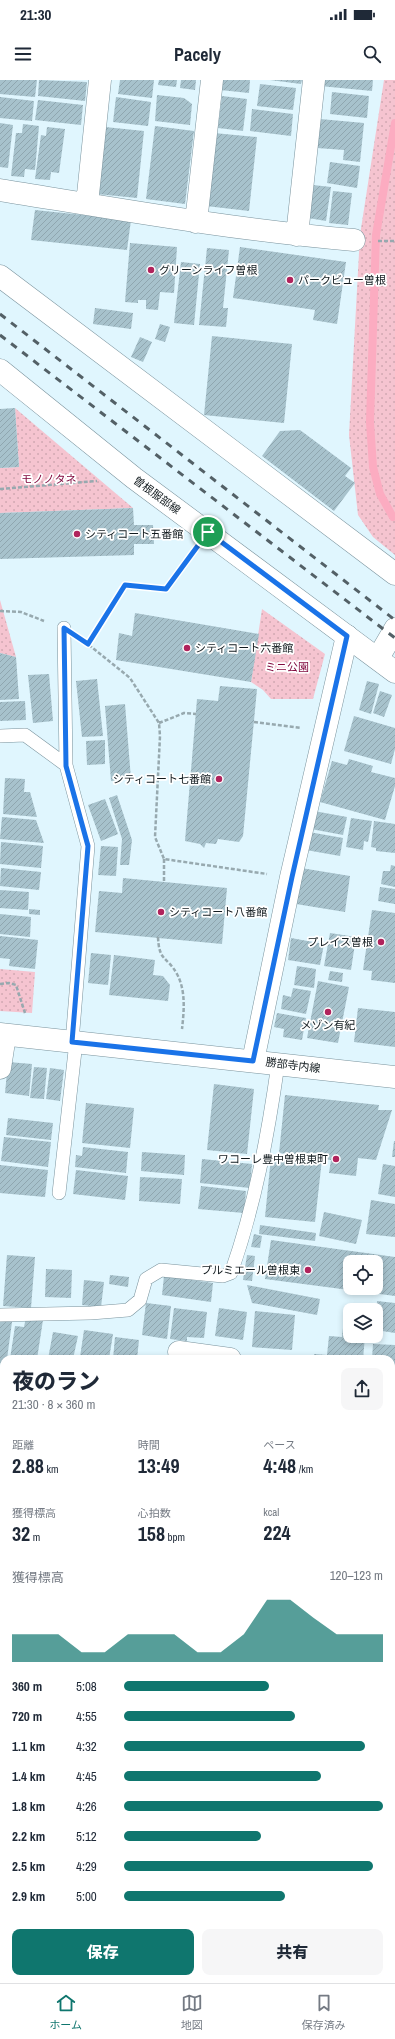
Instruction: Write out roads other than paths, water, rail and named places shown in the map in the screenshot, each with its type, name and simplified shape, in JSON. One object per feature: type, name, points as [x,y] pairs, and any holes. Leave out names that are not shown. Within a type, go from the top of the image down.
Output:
[{"type":"street","points":[[87,204],[100,80]]},
{"type":"street","points":[[196,222],[212,80]]},
{"type":"street","points":[[297,235],[314,80]]},
{"type":"street","points":[[0,190],[196,222],[297,235],[354,240]]},
{"type":"street","points":[[0,276],[393,568]]},
{"type":"street","name":"曽根服部線","points":[[0,370],[134,478],[395,672]]},
{"type":"street","points":[[378,658],[395,629]]},
{"type":"street","points":[[253,1061],[292,877],[347,636]]},
{"type":"street","points":[[0,1068],[2,1035]]},
{"type":"street","name":"勝部寺内線","points":[[2,1035],[395,1077]]},
{"type":"street","points":[[179,1352],[192,1355]]},
{"type":"lane","points":[[59,1193],[74,1042],[88,846],[66,766],[64,628]]},
{"type":"lane","points":[[0,736],[25,735],[66,766]]},
{"type":"lane","points":[[0,1315],[91,1313],[128,1310],[140,1300],[146,1279],[161,1270],[224,1276],[231,1273],[248,1221],[261,1168],[278,1064]]},
{"type":"waterway","points":[[393,517],[380,494],[373,467],[370,422],[376,235],[395,123]]},
{"type":"railway","points":[[0,314],[395,620]]},
{"type":"railway","points":[[0,335],[395,638]]},
{"type":"place","name":"グリーンライフ曽根","points":[[151,270]]},
{"type":"place","name":"パークビュー曽根","points":[[290,280]]},
{"type":"place","name":"シティコート五番館","points":[[77,534]]},
{"type":"place","name":"シティコート六番館","points":[[187,648]]},
{"type":"place","name":"シティコート七番館","points":[[219,779]]},
{"type":"place","name":"シティコート八番館","points":[[161,912]]},
{"type":"place","name":"プレイス曽根","points":[[381,942]]},
{"type":"place","name":"メゾン有紀","points":[[328,1012]]},
{"type":"place","name":"ワコーレ豊中曽根東町","points":[[336,1159]]},
{"type":"place","name":"プルミエール曽根東","points":[[308,1270]]},
{"type":"park label","name":"モノノタネ","points":[[49,479]]},
{"type":"park label","name":"ミニ公園","points":[[287,667]]}]
